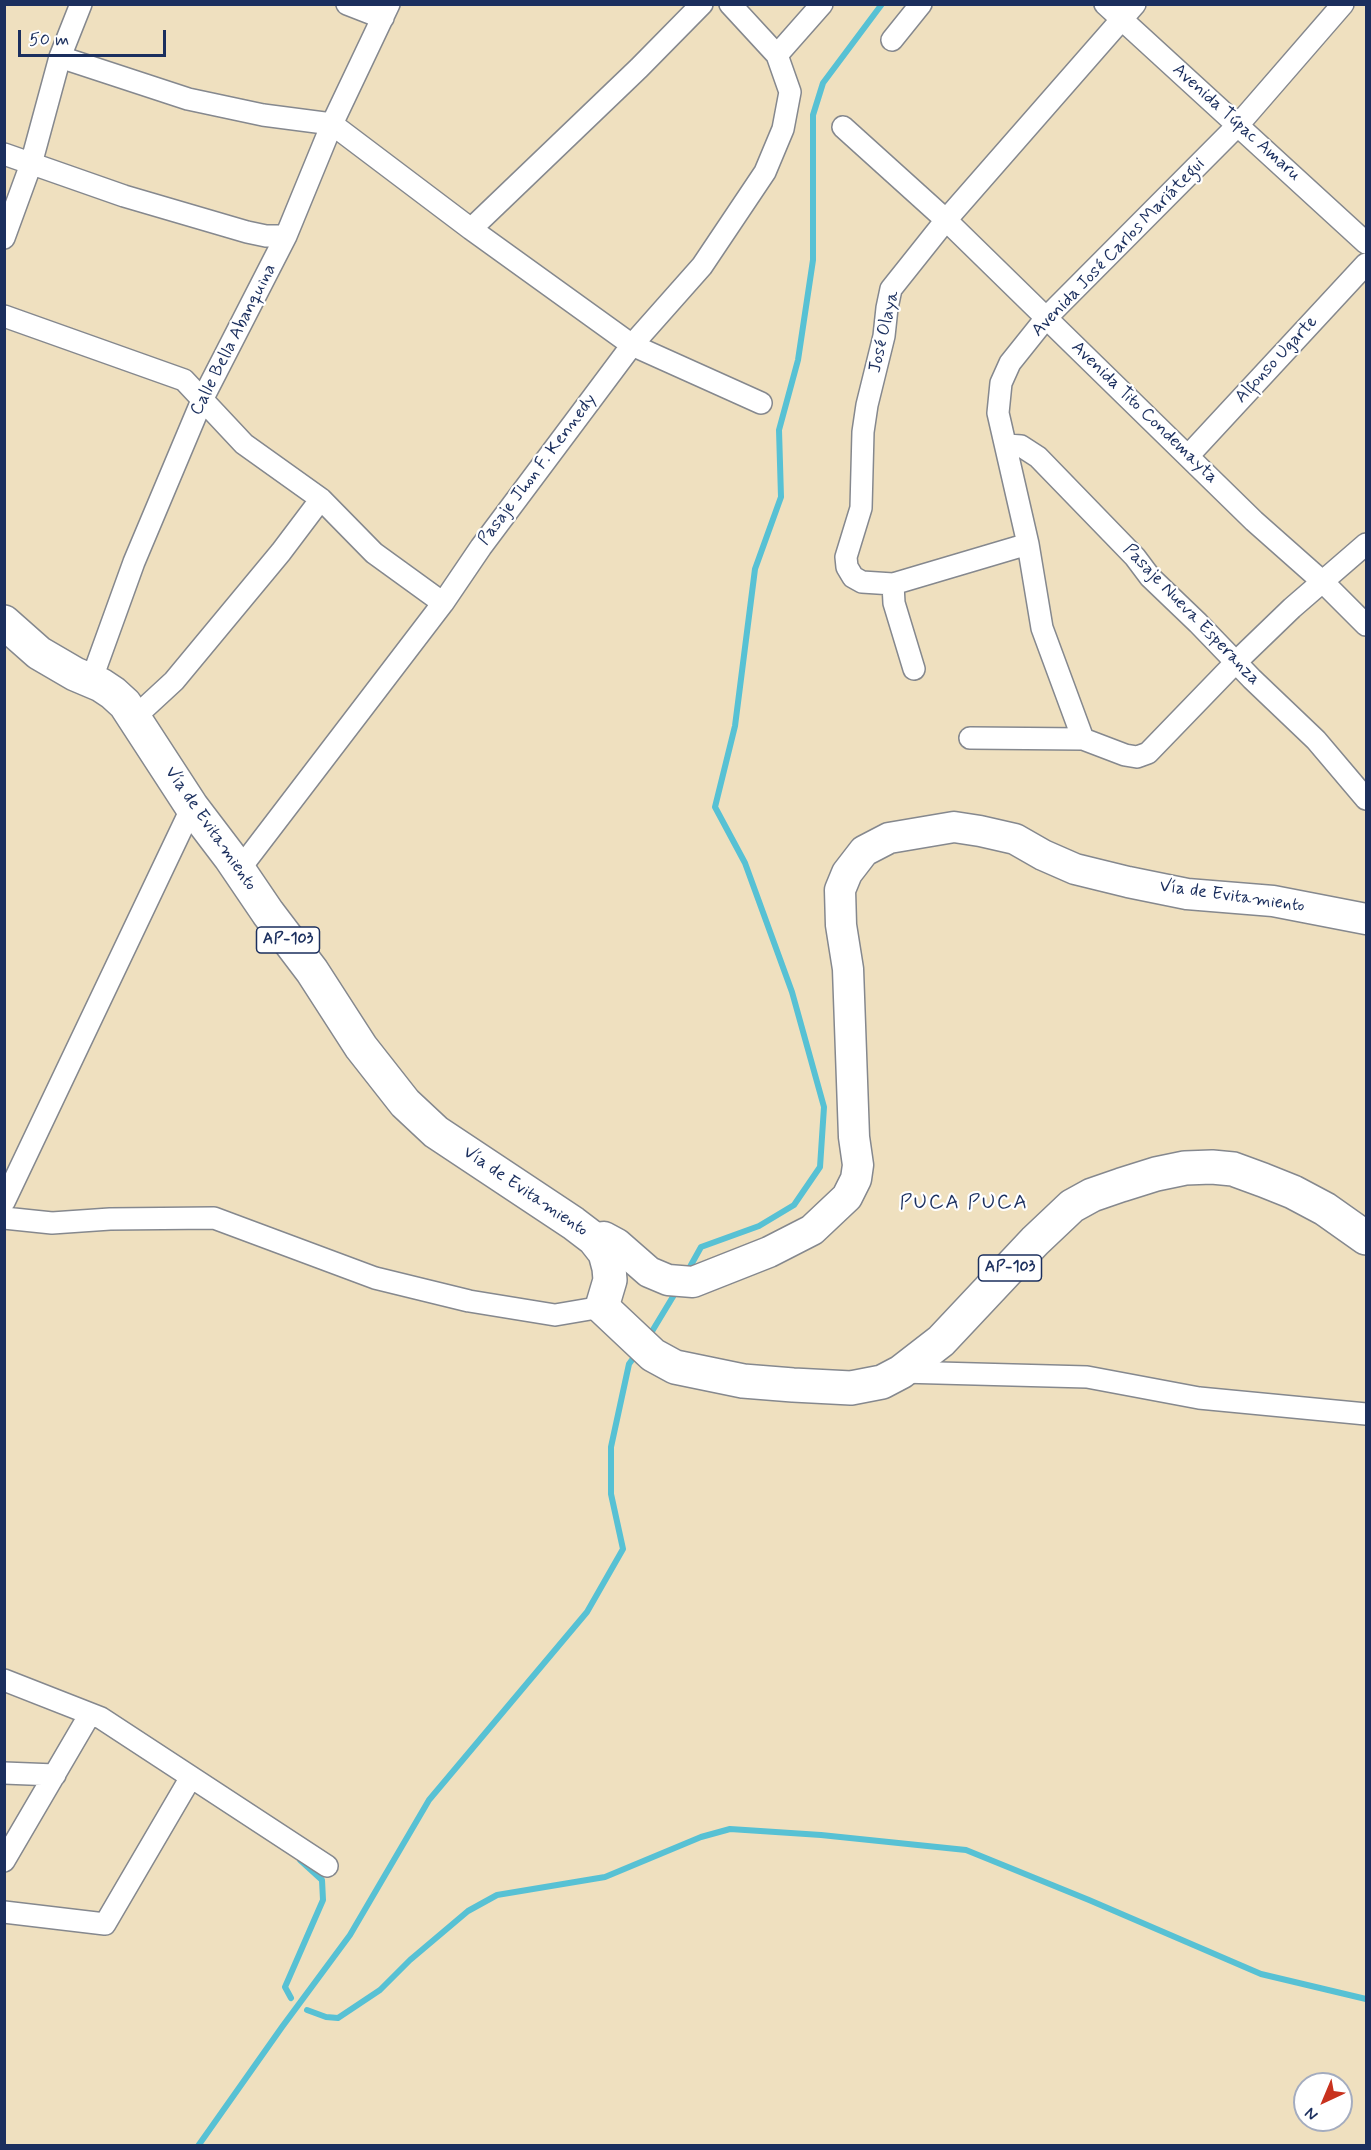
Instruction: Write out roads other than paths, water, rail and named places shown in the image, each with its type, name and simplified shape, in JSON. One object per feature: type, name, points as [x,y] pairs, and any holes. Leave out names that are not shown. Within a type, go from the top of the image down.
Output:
[{"type":"main road","name":"Vía de Evitamiento","points":[[4,622],[39,653],[113,693],[135,717],[192,807],[312,971],[361,1047],[412,1111],[436,1132],[594,1239],[604,1237],[617,1244],[649,1272],[680,1281],[769,1252],[812,1230],[847,1197],[856,1179],[858,1165],[854,1137],[848,969],[841,925],[840,890],[847,873],[864,851],[888,838],[954,827],[1015,839],[1067,866],[1128,882],[1187,894],[1273,901],[1366,919]]},
{"type":"main road","name":"AP-103","points":[[594,1239],[605,1253],[609,1268],[610,1280],[602,1307],[642,1344],[675,1366],[743,1381],[851,1388],[882,1382],[901,1372],[941,1341],[1035,1241],[1072,1206],[1092,1195],[1156,1174],[1185,1168],[1233,1169],[1309,1200],[1366,1239]]},
{"type":"street","points":[[4,238],[31,164],[60,57],[81,4]]},
{"type":"street","points":[[347,4],[386,11]]},
{"type":"street","points":[[471,230],[639,69],[702,4]]},
{"type":"street","points":[[730,4],[777,55],[822,4]]},
{"type":"street","points":[[891,40],[921,4]]},
{"type":"street","name":"Avenida Túpac Amaru","points":[[1105,4],[1129,12],[1238,125],[1366,243]]},
{"type":"street","name":"Avenida José Carlos Mariátegui","points":[[1083,739],[1042,628],[1028,544],[998,413],[1001,383],[1010,363],[1046,318],[1238,125],[1343,4]]},
{"type":"street","name":"Calle Bella Abanquina","points":[[91,681],[134,562],[202,398],[286,236],[332,124],[386,11]]},
{"type":"street","name":"José Olaya","points":[[893,584],[862,582],[853,578],[847,567],[846,557],[861,508],[863,432],[867,405],[882,346],[886,308],[891,289],[946,220],[1129,12]]},
{"type":"street","name":"Pasaje Jhon F. Kennedy","points":[[239,870],[443,603],[481,547],[632,345],[702,266],[765,172],[783,129],[790,92],[777,55]]},
{"type":"street","points":[[60,57],[188,99],[262,115],[332,124],[471,230],[632,345],[761,403]]},
{"type":"street","name":"Avenida Tito Condemayta","points":[[843,127],[946,220],[1254,521],[1324,583],[1366,625]]},
{"type":"street","points":[[4,154],[124,196],[247,232],[266,236],[286,236]]},
{"type":"street","name":"Alfonso Ugarte","points":[[1188,456],[1366,264]]},
{"type":"street","points":[[4,316],[184,380],[244,444],[321,499],[374,553],[443,603]]},
{"type":"street","name":"Pasaje Nueva Esperanza","points":[[1007,445],[1021,446],[1038,457],[1135,557],[1150,577],[1316,740],[1366,799]]},
{"type":"street","points":[[135,717],[174,681],[281,552],[321,499]]},
{"type":"street","points":[[914,669],[894,603],[893,584],[1028,544]]},
{"type":"street","points":[[970,738],[1083,739],[1125,755],[1137,757],[1148,753],[1292,608],[1324,583],[1366,544]]},
{"type":"street","points":[[4,1202],[192,807]]},
{"type":"street","points":[[4,1218],[52,1223],[110,1219],[214,1218],[375,1278],[469,1301],[555,1315],[602,1307]]},
{"type":"street","points":[[901,1372],[1087,1377],[1199,1398],[1366,1414]]},
{"type":"street","points":[[4,1680],[101,1718],[327,1866]]},
{"type":"street","points":[[4,1862],[90,1714]]},
{"type":"street","points":[[4,1773],[55,1775]]},
{"type":"street","points":[[4,1912],[105,1924],[191,1777]]},
{"type":"waterway","points":[[686,1274],[701,1247],[759,1226],[794,1205],[820,1167],[824,1107],[792,992],[745,863],[715,807],[735,726],[755,569],[781,497],[779,430],[798,360],[813,260],[813,115],[823,83],[882,4]]},
{"type":"waterway","points":[[648,1338],[677,1290]]},
{"type":"waterway","points":[[198,2146],[350,1935],[429,1800],[587,1612],[623,1549],[611,1494],[611,1447],[629,1364],[637,1353]]},
{"type":"waterway","points":[[307,2010],[326,2017],[338,2018],[380,1990],[410,1960],[468,1911],[497,1895],[605,1877],[701,1837],[730,1829],[821,1835],[966,1850],[1261,1974],[1366,1999]]},
{"type":"waterway","points":[[291,1998],[285,1987],[323,1900],[322,1880],[300,1860]]},
{"type":"district","name":"PUCA PUCA","points":[[964,1204]]}]
